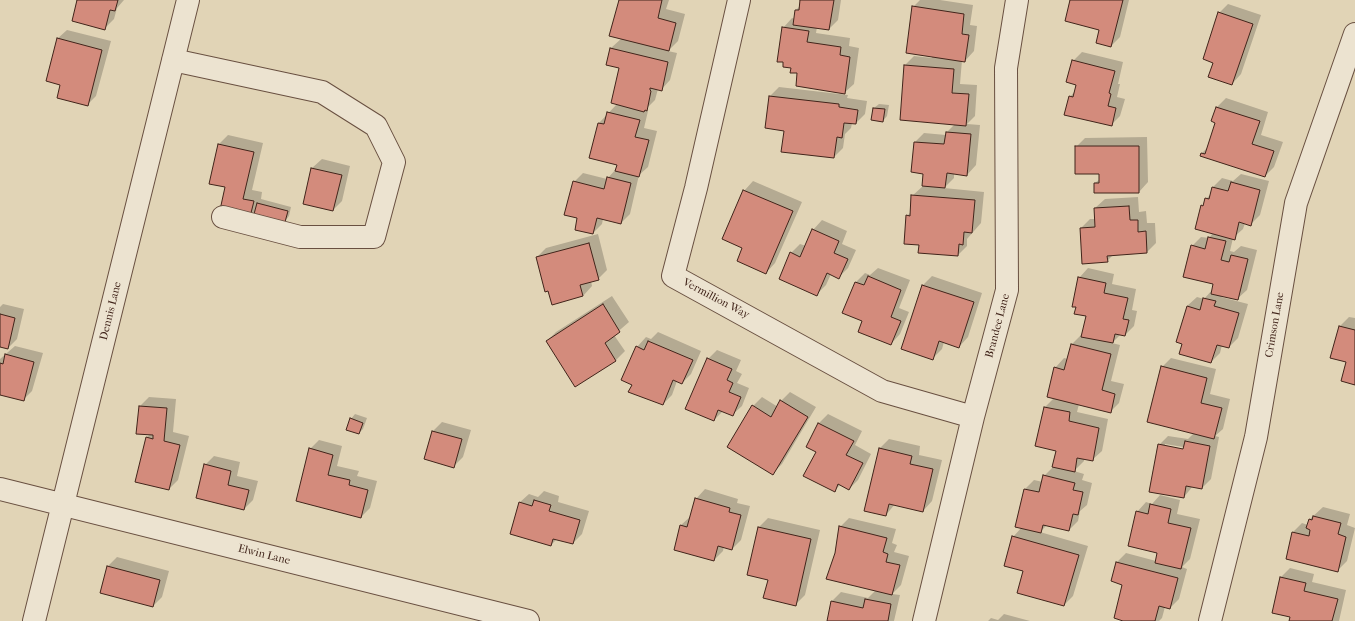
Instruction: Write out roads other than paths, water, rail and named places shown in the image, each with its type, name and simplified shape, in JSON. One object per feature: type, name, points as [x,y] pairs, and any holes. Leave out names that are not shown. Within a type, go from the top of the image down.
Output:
[{"type":"street","name":"Dennis Lane","points":[[34,621],[188,0]]},
{"type":"street","name":"Vermillion Way","points":[[739,0],[696,188],[673,276],[882,391],[973,417]]},
{"type":"street","name":"Brandee Lane","points":[[924,621],[973,417],[1007,290],[1006,68],[1017,0]]},
{"type":"street","name":"Crimson Lane","points":[[1210,621],[1256,437],[1296,203],[1355,34]]},
{"type":"street","points":[[173,60],[322,92],[376,126],[394,162],[374,237],[300,237],[223,217]]},
{"type":"street","name":"Elwin Lane","points":[[0,489],[528,621]]}]
